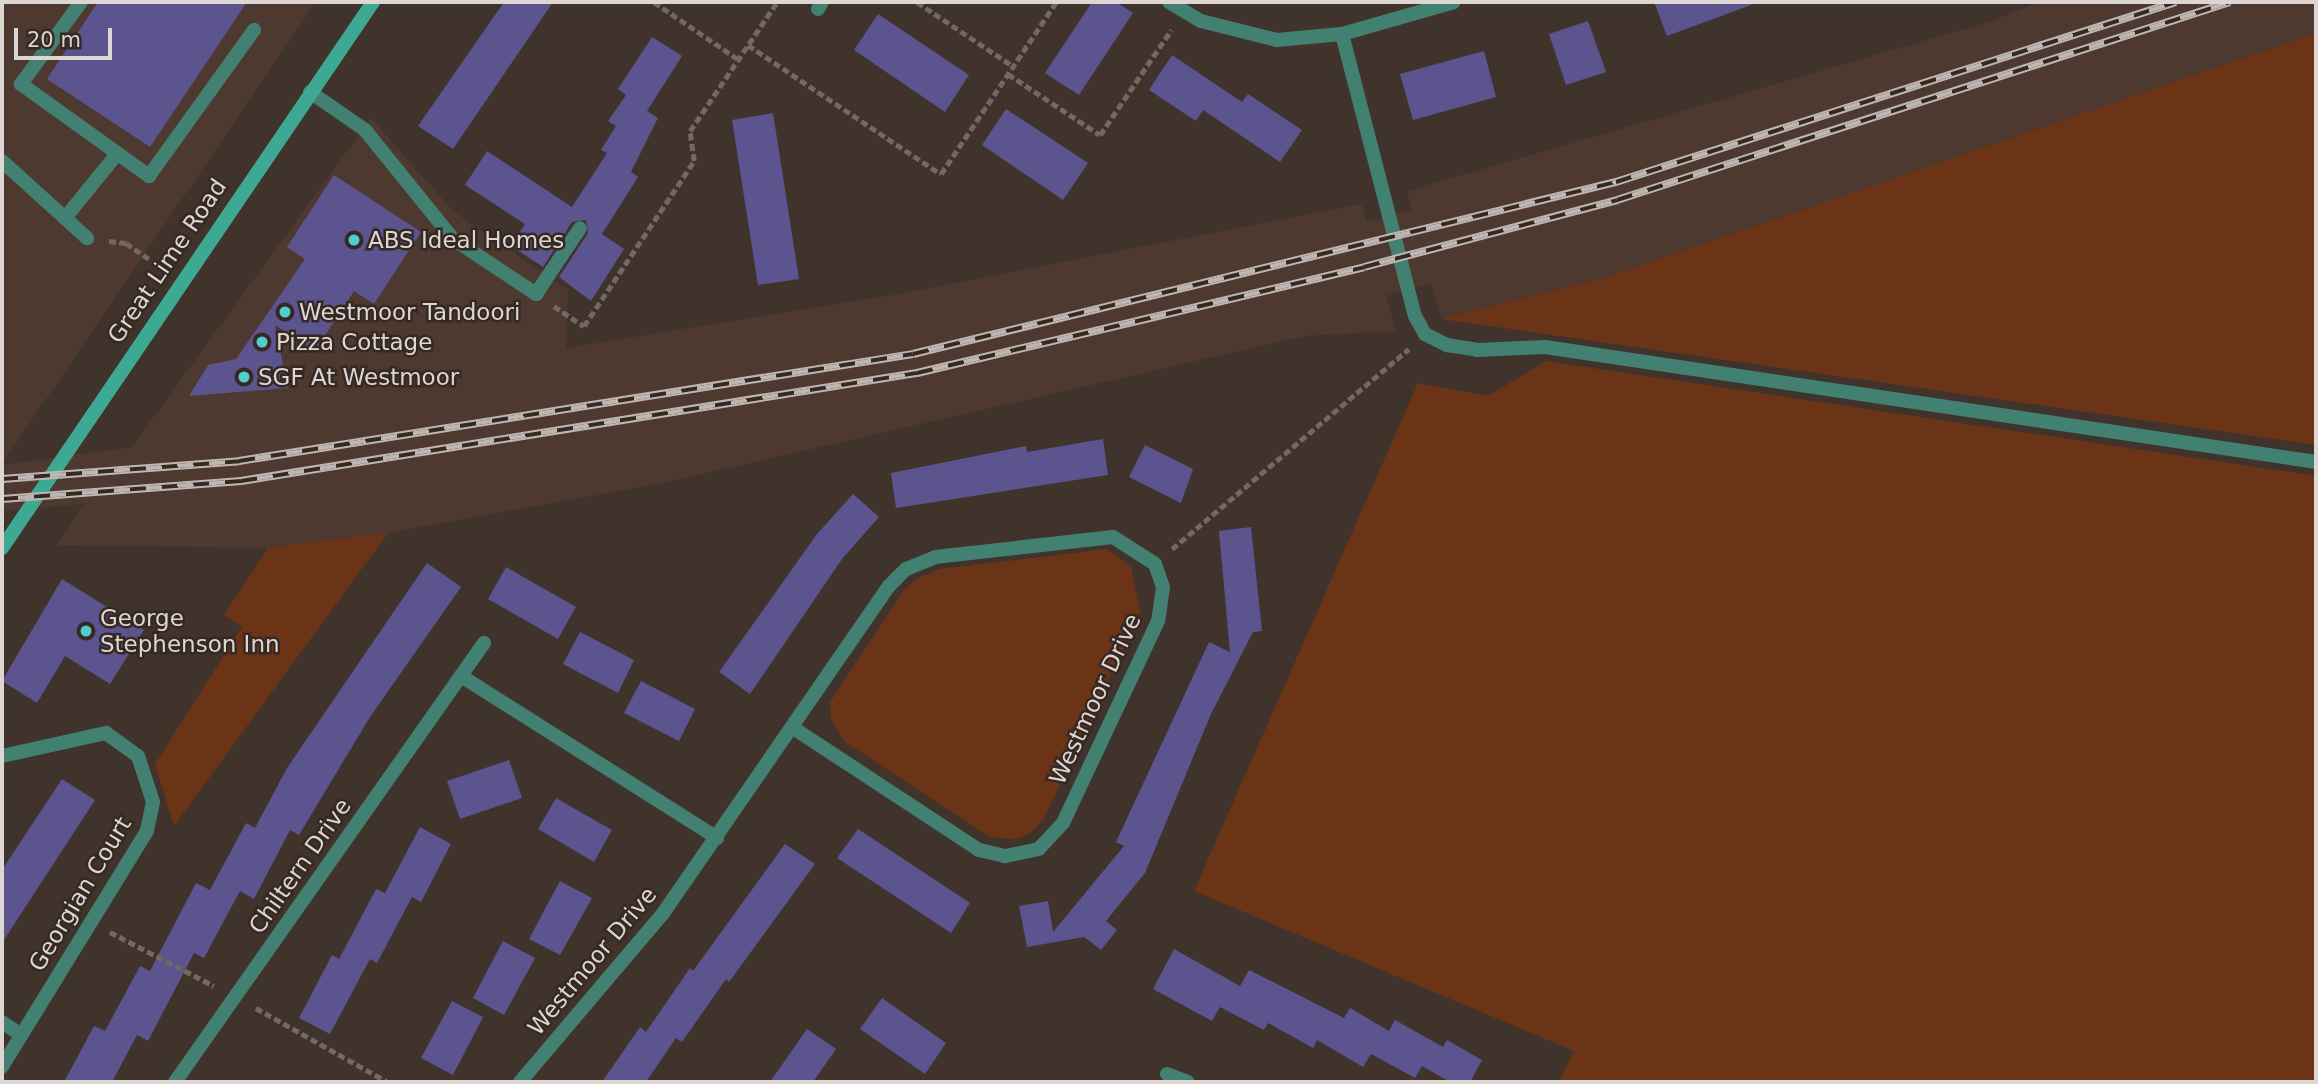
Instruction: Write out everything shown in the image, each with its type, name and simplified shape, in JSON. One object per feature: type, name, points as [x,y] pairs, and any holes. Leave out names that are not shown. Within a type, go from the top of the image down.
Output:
[{"type":"main road","name":"Great Lime Road","points":[[2,548],[180,281],[373,2]]},
{"type":"street","points":[[81,2],[21,84],[149,176],[254,30]]},
{"type":"street","points":[[1169,2],[1183,12],[1235,33],[1277,40],[1342,34],[1454,2]]},
{"type":"street","points":[[1342,34],[1415,316],[1425,334],[1477,350],[1545,347],[2316,462]]},
{"type":"street","points":[[310,92],[365,130],[453,239],[536,294],[580,228]]},
{"type":"street","points":[[65,218],[117,154]]},
{"type":"street","points":[[2,161],[87,238]]},
{"type":"street","name":"Westmoor Drive","points":[[520,1082],[664,912],[889,586],[919,563],[1113,537],[1155,564],[1163,587],[1158,621],[1063,823],[1039,849],[1005,856],[979,850],[793,728]]},
{"type":"street","name":"Chiltern Drive","points":[[176,1082],[484,643]]},
{"type":"street","points":[[461,676],[717,838]]},
{"type":"street","name":"Georgian Court","points":[[2,756],[106,733],[138,757],[153,802],[148,831],[2,1067]]},
{"type":"street","points":[[2,1022],[21,1035]]},
{"type":"street","points":[[1167,1074],[1188,1082]]},
{"type":"path","points":[[653,2],[738,59]]},
{"type":"path","points":[[536,294],[584,326],[694,162],[690,131],[777,2]]},
{"type":"path","points":[[917,2],[1013,66]]},
{"type":"path","points":[[748,45],[941,174],[1056,2]]},
{"type":"path","points":[[1008,74],[1100,135],[1183,12]]},
{"type":"path","points":[[87,238],[126,243],[180,281]]},
{"type":"path","points":[[1155,564],[1425,334]]},
{"type":"shaded area","points":[[2,2],[316,2],[2,464]]},
{"type":"shaded area","points":[[2040,2],[2316,2],[2316,33],[1604,278],[1441,319],[1431,283],[1386,296],[1396,331],[1305,336],[663,483],[388,533],[268,548],[56,545],[84,504],[2,511],[2,465],[132,447],[371,118],[453,211],[568,290],[566,348],[898,294],[1361,204],[1367,222],[1412,210],[1407,191],[1989,22]]},
{"type":"shaded area","points":[[2316,33],[2316,445],[1441,319],[1604,278]]},
{"type":"shaded area","points":[[1546,361],[2316,476],[2316,1082],[1559,1082],[1574,1051],[1194,891],[1418,383],[1488,396]]},
{"type":"shaded area","points":[[388,533],[174,826],[155,764],[242,627],[224,615],[268,548]]},
{"type":"shaded area","points":[[1107,549],[1131,567],[1140,611],[1044,819],[1030,833],[1016,839],[990,837],[844,741],[831,719],[830,702],[904,590],[918,578],[940,569]]},
{"type":"building","points":[[98,2],[247,2],[150,147],[47,79]]},
{"type":"building","points":[[504,2],[553,2],[453,149],[418,126]]},
{"type":"building","points":[[1092,2],[1116,2],[1133,13],[1079,95],[1045,73]]},
{"type":"building","points":[[1654,2],[1751,2],[1751,5],[1667,36]]},
{"type":"building","points":[[878,14],[969,75],[945,112],[854,50]]},
{"type":"building","points":[[1588,21],[1606,72],[1566,85],[1549,34]]},
{"type":"building","points":[[652,37],[682,56],[647,111],[658,118],[631,172],[638,177],[602,234],[624,249],[591,301],[559,277],[588,233],[586,220],[572,222],[543,267],[511,246],[525,224],[465,185],[487,151],[572,207],[607,153],[601,150],[616,126],[608,121],[626,95],[618,89]]},
{"type":"building","points":[[1484,51],[1496,97],[1413,120],[1400,74]]},
{"type":"building","points":[[1172,55],[1242,102],[1248,94],[1302,130],[1280,162],[1203,110],[1196,121],[1149,90]]},
{"type":"building","points":[[1006,109],[1088,163],[1063,200],[982,145]]},
{"type":"building","points":[[773,113],[799,279],[758,285],[732,120]]},
{"type":"building","points":[[334,175],[421,232],[374,304],[354,291],[315,351],[275,325],[288,388],[189,396],[208,365],[236,359],[305,259],[287,247]]},
{"type":"building","points":[[1103,439],[1108,475],[896,508],[891,473],[1026,446],[1027,452]]},
{"type":"building","points":[[1145,445],[1193,469],[1181,503],[1129,477]]},
{"type":"building","points":[[853,494],[879,517],[842,559],[750,694],[719,672],[817,534]]},
{"type":"building","points":[[1251,527],[1262,631],[1253,632],[1211,714],[1145,873],[1106,921],[1117,930],[1101,950],[1084,937],[1027,947],[1019,906],[1048,901],[1053,932],[1124,846],[1116,842],[1209,642],[1230,652],[1219,531]]},
{"type":"building","points":[[427,563],[461,587],[370,717],[299,835],[290,830],[254,899],[240,891],[204,958],[194,953],[148,1041],[137,1035],[112,1082],[64,1082],[94,1026],[105,1031],[140,966],[150,971],[196,883],[210,890],[246,823],[255,828],[287,768]]},
{"type":"building","points":[[506,567],[576,607],[558,639],[488,599]]},
{"type":"building","name":"George Stephenson Inn","points":[[62,579],[144,630],[110,684],[65,656],[37,703],[2,681]]},
{"type":"building","points":[[580,632],[634,660],[618,693],[563,664]]},
{"type":"building","points":[[641,681],[695,709],[679,741],[624,713]]},
{"type":"building","points":[[509,760],[522,798],[460,819],[447,781]]},
{"type":"building","points":[[62,779],[95,800],[2,943],[2,870]]},
{"type":"building","points":[[556,798],[612,830],[594,862],[538,829]]},
{"type":"building","points":[[420,827],[451,844],[421,902],[412,897],[377,963],[370,959],[330,1034],[299,1018],[332,955],[339,959],[376,889],[385,893]]},
{"type":"building","points":[[858,829],[970,903],[951,933],[837,858]]},
{"type":"building","points":[[785,844],[815,864],[729,982],[726,979],[682,1042],[676,1038],[646,1082],[602,1082],[640,1027],[646,1032],[690,968],[693,971]]},
{"type":"building","points":[[560,881],[592,898],[560,955],[529,939]]},
{"type":"building","points":[[503,941],[535,958],[504,1015],[473,998]]},
{"type":"building","points":[[1174,949],[1240,986],[1249,970],[1344,1018],[1350,1008],[1389,1031],[1395,1020],[1443,1047],[1447,1040],[1482,1060],[1470,1082],[1450,1082],[1422,1066],[1415,1078],[1371,1054],[1363,1067],[1317,1040],[1313,1048],[1268,1023],[1264,1030],[1220,1007],[1212,1021],[1153,989]]},
{"type":"building","points":[[882,998],[946,1043],[925,1074],[860,1029]]},
{"type":"building","points":[[452,1001],[483,1017],[453,1075],[421,1058]]},
{"type":"building","points":[[807,1029],[836,1049],[813,1082],[770,1082]]},
{"type":"railway","points":[[2,479],[239,461],[913,354],[1616,182],[2176,2]]},
{"type":"railway","points":[[2,499],[241,481],[917,373],[1364,267],[1617,200],[2230,2]]},
{"type":"place","name":"ABS Ideal Homes","points":[[354,240]]},
{"type":"place","name":"Westmoor Tandoori","points":[[285,312]]},
{"type":"place","name":"Pizza Cottage","points":[[262,342]]},
{"type":"place","name":"SGF At Westmoor","points":[[244,377]]},
{"type":"place","name":"George Stephenson Inn","points":[[86,631]]}]
